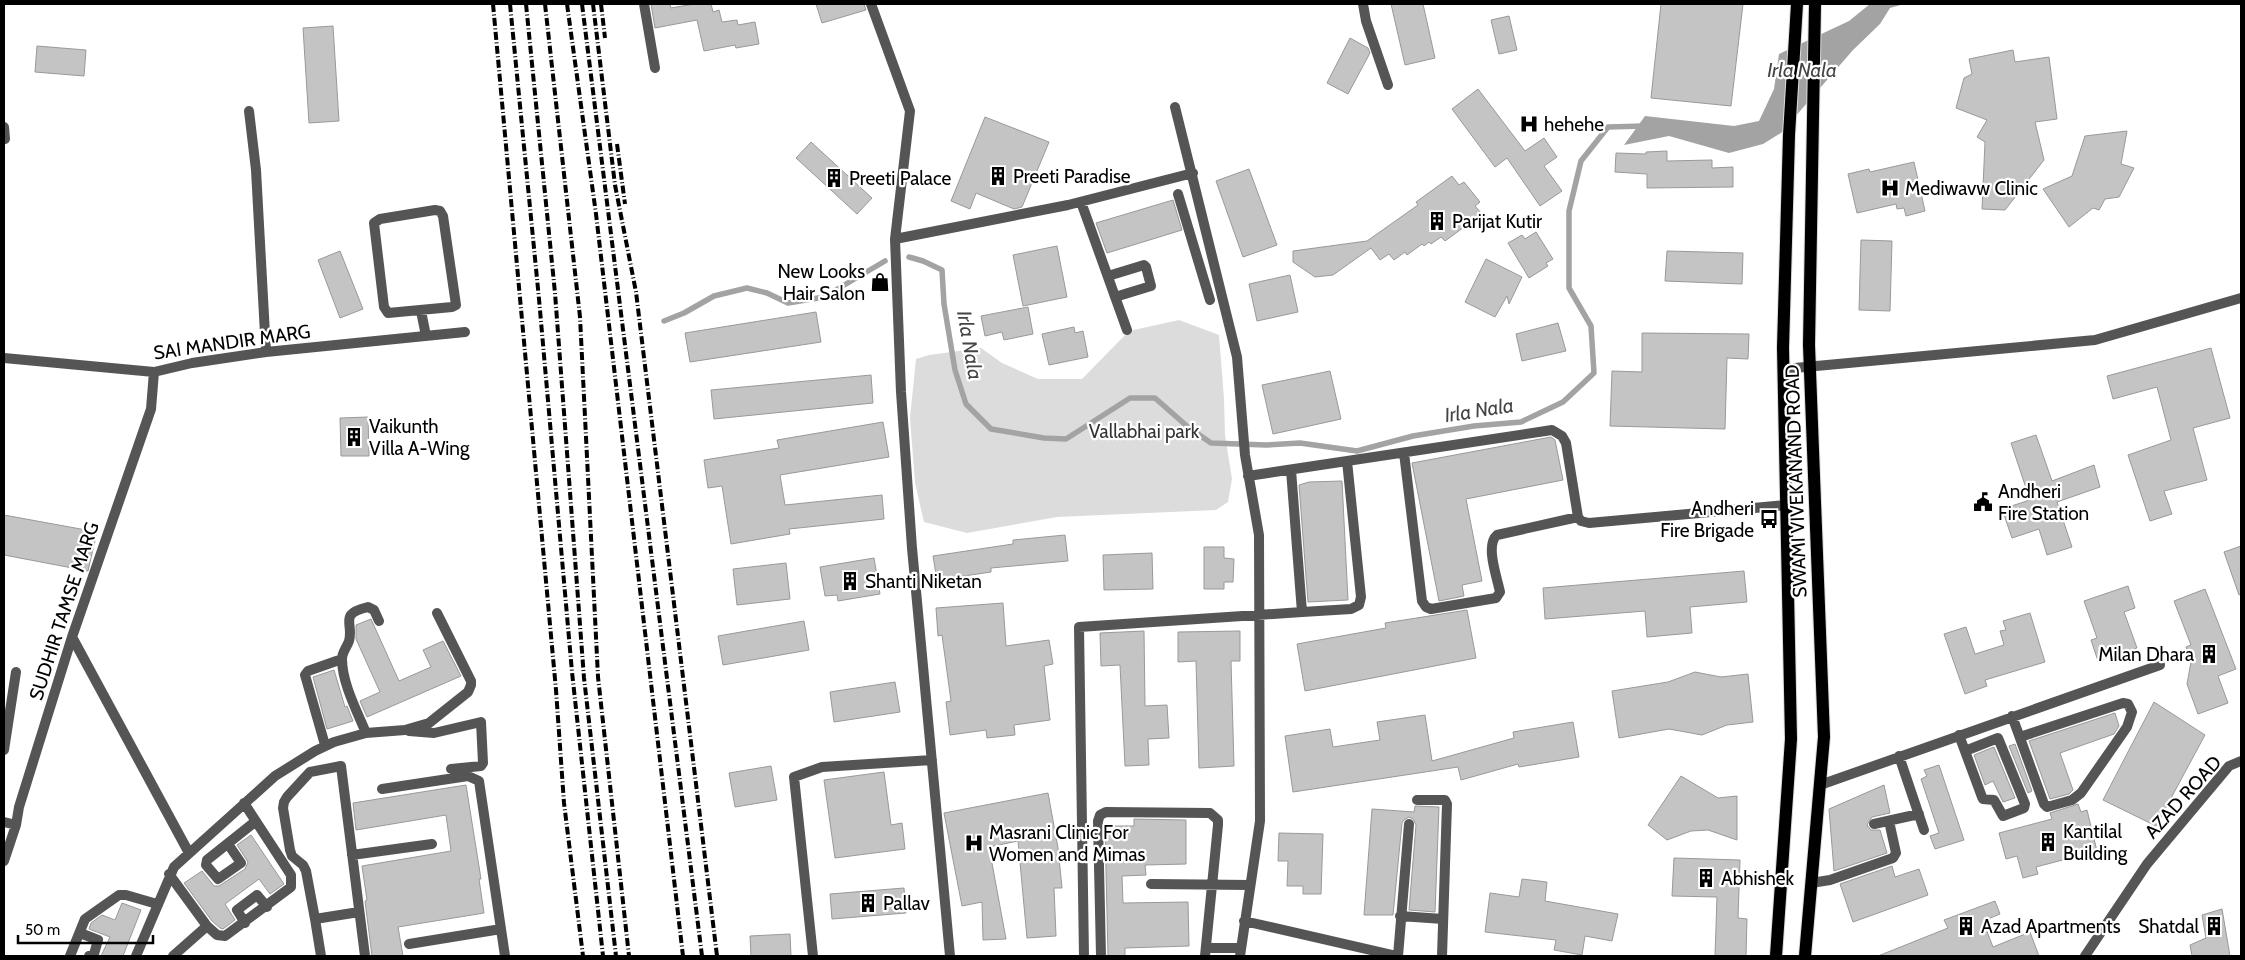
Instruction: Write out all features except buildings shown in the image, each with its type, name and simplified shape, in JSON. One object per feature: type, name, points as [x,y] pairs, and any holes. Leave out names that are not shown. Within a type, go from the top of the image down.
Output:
[{"type":"main road","name":"SWAMI VIVEKANAND ROAD","points":[[1776,956],[1791,738],[1784,369],[1788,135],[1797,4]]},
{"type":"main road","name":"SWAMI VIVEKANAND ROAD","points":[[1805,956],[1824,737],[1810,366],[1815,4]]},
{"type":"street","points":[[644,4],[655,68]]},
{"type":"street","points":[[871,4],[910,111],[895,239],[901,392],[912,548],[950,956]]},
{"type":"street","points":[[1363,4],[1366,21],[1388,84]]},
{"type":"street","points":[[1101,956],[1098,821],[1102,813],[1210,812],[1216,817],[1218,825],[1206,952],[1240,952],[1260,821],[1259,535],[1245,454],[1237,357],[1202,208],[1175,107]]},
{"type":"street","points":[[249,111],[256,170],[266,352]]},
{"type":"street","points":[[4,127],[5,139]]},
{"type":"street","points":[[895,239],[1081,202],[1193,173]]},
{"type":"street","points":[[1178,194],[1210,297],[1221,290]]},
{"type":"street","points":[[1081,202],[1127,330]]},
{"type":"street","points":[[1184,213],[1202,208]]},
{"type":"street","points":[[437,210],[443,216],[456,303],[454,307],[422,311],[392,314],[385,311],[373,225],[380,219],[437,210]]},
{"type":"street","points":[[1108,276],[1144,265],[1146,268],[1151,286],[1115,297]]},
{"type":"street","points":[[1205,281],[1218,278]]},
{"type":"street","points":[[1784,369],[2095,340],[2241,298]]},
{"type":"street","points":[[422,311],[426,336]]},
{"type":"street","name":"SAI MANDIR MARG","points":[[4,358],[154,372],[192,363],[266,352],[465,332]]},
{"type":"street","name":"SUDHIR TAMSE MARG","points":[[4,861],[72,637],[151,409],[154,372]]},
{"type":"street","points":[[1248,476],[1552,430],[1557,432],[1566,443],[1578,517],[1581,521],[1589,523],[1787,505]]},
{"type":"street","points":[[1404,453],[1422,601],[1426,608],[1431,609],[1496,598],[1500,592],[1490,547],[1493,538],[1497,535],[1578,517]]},
{"type":"street","points":[[1084,956],[1079,627],[1259,614],[1351,610],[1356,608],[1361,601],[1347,461]]},
{"type":"street","points":[[1291,470],[1302,612]]},
{"type":"street","points":[[366,733],[350,692],[342,658],[349,640],[348,618],[351,614],[368,607],[374,610],[379,621]]},
{"type":"street","points":[[405,730],[429,723],[468,692],[472,685],[437,613]]},
{"type":"street","points":[[72,637],[189,853]]},
{"type":"street","points":[[325,744],[305,675],[308,671],[342,658]]},
{"type":"street","points":[[1820,785],[2160,665]]},
{"type":"street","points":[[4,750],[16,672]]},
{"type":"street","points":[[2012,716],[2044,804],[2048,807],[2072,800],[2081,793],[2127,727],[2132,712],[2128,704],[2123,703],[2020,736]]},
{"type":"street","points":[[136,956],[169,874],[174,867],[275,776],[325,744],[366,733],[405,730],[434,733],[480,722],[483,763],[481,766],[451,769]]},
{"type":"street","points":[[1959,735],[1964,750],[1983,799],[1994,800],[2002,816],[2024,808],[2025,804],[1998,738],[1964,750]]},
{"type":"street","points":[[1899,756],[1924,830]]},
{"type":"street","points":[[812,956],[794,777],[822,767],[932,760]]},
{"type":"street","name":"AZAD ROAD","points":[[2085,956],[2147,864],[2229,766],[2241,761]]},
{"type":"street","points":[[321,956],[306,871],[292,856],[282,808],[287,797],[310,772],[341,766],[365,956]]},
{"type":"street","points":[[382,789],[468,776],[478,782],[505,956]]},
{"type":"street","points":[[1417,800],[1445,800],[1447,804],[1442,956]]},
{"type":"street","points":[[169,874],[207,926],[217,934],[225,936],[290,890],[292,879],[244,803]]},
{"type":"street","points":[[1874,824],[1919,814]]},
{"type":"street","points":[[228,844],[256,821]]},
{"type":"street","points":[[1811,883],[1830,880],[1893,858],[1896,853],[1889,821]]},
{"type":"street","points":[[4,822],[16,825]]},
{"type":"street","points":[[1244,921],[1398,956],[1409,824]]},
{"type":"street","points":[[352,855],[432,844]]},
{"type":"street","points":[[1083,879],[1099,878]]},
{"type":"street","points":[[1151,884],[1213,883],[1250,885]]},
{"type":"street","points":[[80,933],[98,940],[94,954],[89,956],[71,954],[80,933],[89,915],[119,895],[126,895],[157,904]]},
{"type":"street","points":[[245,923],[237,910],[257,895],[267,907]]},
{"type":"street","points":[[315,920],[359,912]]},
{"type":"street","points":[[1400,916],[1443,919]]},
{"type":"street","points":[[173,956],[207,926]]},
{"type":"street","points":[[408,944],[501,929]]},
{"type":"street","points":[[1084,940],[1100,940]]},
{"type":"green space","name":"Vallabhai park","points":[[1179,320],[1219,335],[1225,435],[1232,479],[1228,502],[1216,510],[1057,517],[967,533],[924,522],[915,483],[910,418],[916,359],[929,355],[981,348],[1002,363],[1038,379],[1082,379],[1129,331]]},
{"type":"water","name":"Irla Nala","points":[[1870,4],[1904,4],[1890,8],[1880,24],[1853,50],[1781,133],[1763,144],[1729,153],[1669,136],[1624,145],[1645,116],[1734,126],[1759,121],[1774,89],[1779,54],[1849,21]]},
{"type":"waterway","name":"Irla Nala","points":[[909,257],[942,270],[944,304],[955,370],[966,404],[991,429],[1044,438],[1066,439],[1130,398],[1155,398],[1188,427],[1211,443],[1266,445],[1300,443],[1357,451],[1413,436],[1474,426],[1521,422],[1563,402],[1594,373],[1591,326],[1569,288],[1569,211],[1581,161],[1608,127],[1644,126]]},
{"type":"waterway","name":"Irla Nala","points":[[664,321],[684,313],[714,296],[747,288],[767,293],[788,303],[824,297],[885,261]]},
{"type":"railway","points":[[493,4],[556,690],[564,803],[583,956]]},
{"type":"railway","points":[[510,4],[539,299],[572,672],[603,956]]},
{"type":"railway","points":[[526,4],[555,293],[584,678],[616,956]]},
{"type":"railway","points":[[545,4],[580,317],[598,677],[629,956]]},
{"type":"railway","points":[[567,4],[596,214],[683,956]]},
{"type":"railway","points":[[582,4],[702,956]]},
{"type":"railway","points":[[593,4],[615,185],[636,292],[717,956]]},
{"type":"railway","points":[[601,4],[605,38]]},
{"type":"railway","points":[[617,144],[625,204]]},
{"type":"place","name":"hehehe","points":[[1529,124]]},
{"type":"place","name":"Preeti Paradise","points":[[998,176]]},
{"type":"place","name":"Preeti Palace","points":[[834,178]]},
{"type":"place","name":"Mediwavw Clinic","points":[[1890,188]]},
{"type":"place","name":"Parijat Kutir","points":[[1437,221]]},
{"type":"place","name":"New Looks Hair Salon","points":[[880,282]]},
{"type":"place","name":"Vaikunth Villa A-Wing","points":[[354,437]]},
{"type":"place","name":"Andheri Fire Station","points":[[1983,502]]},
{"type":"place","name":"Andheri Fire Brigade","points":[[1769,519]]},
{"type":"place","name":"Shanti Niketan","points":[[850,581]]},
{"type":"place","name":"Milan Dhara","points":[[2209,654]]},
{"type":"place","name":"Kantilal Building","points":[[2048,842]]},
{"type":"place","name":"Masrani Clinic For Women and Mimas","points":[[974,843]]},
{"type":"place","name":"Abhishek","points":[[1706,878]]},
{"type":"place","name":"Pallav","points":[[868,903]]},
{"type":"place","name":"Azad Apartments","points":[[1966,926]]},
{"type":"place","name":"Shatdal","points":[[2214,926]]}]
